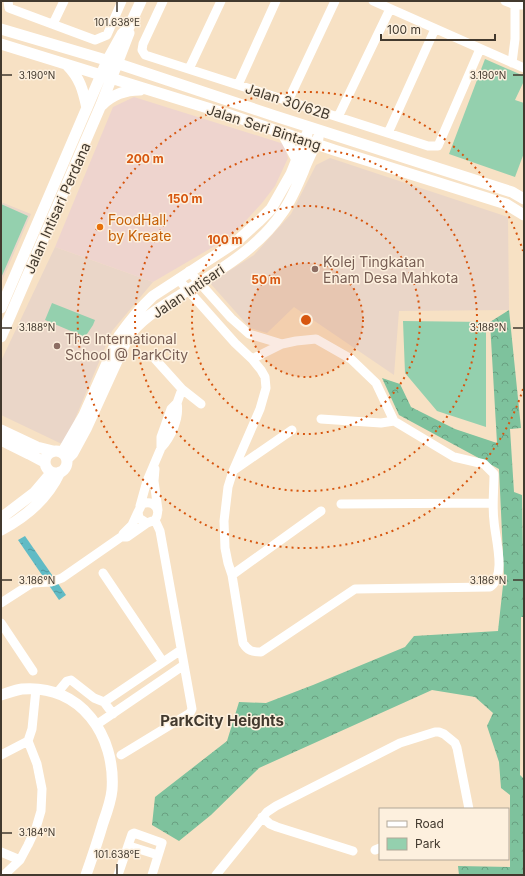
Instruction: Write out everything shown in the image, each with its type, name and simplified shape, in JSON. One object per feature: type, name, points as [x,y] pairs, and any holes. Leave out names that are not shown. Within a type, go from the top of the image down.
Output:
[{"type":"street","points":[[53,24],[64,1]]},
{"type":"street","points":[[9,5],[95,40],[107,35],[122,1]]},
{"type":"street","points":[[106,76],[112,62],[129,36],[129,27],[141,1]]},
{"type":"street","name":"Jalan 30/62B","points":[[163,1],[143,44],[142,50],[145,55],[428,146],[438,146],[480,49]]},
{"type":"street","points":[[189,69],[221,1]]},
{"type":"street","points":[[238,85],[276,1]]},
{"type":"street","points":[[288,101],[335,1]]},
{"type":"street","points":[[373,1],[524,68]]},
{"type":"street","points":[[505,1],[518,4],[512,63]]},
{"type":"street","points":[[338,117],[390,9]]},
{"type":"street","name":"Jalan Seri Bintang","points":[[1,29],[112,62],[512,192],[524,199]]},
{"type":"street","points":[[388,133],[435,29]]},
{"type":"street","name":"Jalan Seri Bintang","points":[[1,44],[227,114],[283,134],[506,204],[524,215]]},
{"type":"street","points":[[67,65],[76,73],[85,96],[87,108]]},
{"type":"street","name":"Jalan Intisari Perdana","points":[[1,308],[15,290],[102,105],[106,76]]},
{"type":"street","name":"Jalan Intisari Perdana","points":[[1,336],[15,290],[87,108],[106,76]]},
{"type":"street","points":[[102,105],[113,95],[122,92],[147,90]]},
{"type":"street","name":"Jalan Intisari","points":[[61,455],[84,415],[119,336],[148,301],[178,279],[236,242],[258,222],[273,205],[291,174],[302,160],[315,129]]},
{"type":"street","points":[[283,134],[302,160],[334,150]]},
{"type":"street","name":"Jalan Intisari","points":[[61,455],[73,453],[86,429],[128,337],[156,311],[244,253],[276,222],[298,184],[302,160]]},
{"type":"street","points":[[189,272],[226,312],[249,334],[282,344]]},
{"type":"street","points":[[178,279],[235,343],[252,359],[265,377],[266,388],[260,409],[233,471],[228,487],[224,521],[226,555],[232,575],[243,643],[247,649],[253,652],[261,652],[355,589],[490,587],[495,584],[498,578],[498,547],[493,503],[494,474],[484,464],[454,457],[394,421],[376,383],[351,359],[316,339],[282,344],[252,359]]},
{"type":"street","points":[[216,322],[226,312]]},
{"type":"street","points":[[155,359],[182,389],[201,404]]},
{"type":"street","points":[[1,603],[32,582],[51,582],[62,578],[121,538],[132,525],[139,509],[147,481],[161,448],[169,440],[179,411],[177,403],[182,389]]},
{"type":"street","points":[[321,419],[381,423],[394,421]]},
{"type":"street","points":[[1,430],[37,447],[61,455],[66,467],[56,472],[34,493],[1,518]]},
{"type":"street","points":[[233,471],[292,430]]},
{"type":"street","points":[[1,440],[44,462],[48,470],[56,472]]},
{"type":"street","points":[[44,462],[47,456],[61,455]]},
{"type":"street","points":[[121,538],[127,537],[151,522],[158,515],[154,480],[156,462]]},
{"type":"street","points":[[1,530],[12,524],[39,503],[54,485],[56,472]]},
{"type":"street","points":[[121,755],[190,713],[192,709],[180,650],[160,531],[151,522],[139,518],[139,509],[145,503],[152,503],[158,510]]},
{"type":"street","points":[[341,504],[493,503]]},
{"type":"street","points":[[232,575],[321,511]]},
{"type":"street","points":[[103,572],[163,662]]},
{"type":"street","points":[[1,623],[33,670]]},
{"type":"street","points":[[104,702],[180,650]]},
{"type":"street","points":[[96,725],[184,665]]},
{"type":"street","points":[[56,693],[68,681],[71,680],[94,698],[104,702],[113,714]]},
{"type":"street","points":[[1,695],[21,689],[36,689],[65,696],[83,709],[96,725],[105,740],[112,764],[112,791],[86,875]]},
{"type":"street","points":[[4,875],[20,860],[36,828],[41,811],[42,789],[37,764],[28,741],[32,729],[36,689]]},
{"type":"street","points":[[123,690],[130,702]]},
{"type":"street","points":[[216,875],[262,817],[276,806],[400,743],[435,732],[444,734],[455,744],[457,748],[469,808]]},
{"type":"street","points":[[1,755],[28,741]]},
{"type":"street","points":[[262,817],[270,824],[277,827],[354,851]]},
{"type":"street","points":[[118,875],[133,833],[161,842],[152,875]]},
{"type":"street","points":[[142,850],[146,838]]},
{"type":"street","points":[[129,846],[158,855]]},
{"type":"street","points":[[1,852],[20,860]]},
{"type":"shaded area","points":[[134,97],[284,144],[288,158],[275,186],[241,226],[225,240],[153,282],[55,247],[113,107]]},
{"type":"shaded area","name":"Kolej Tingkatan Enam Desa Mahkota","points":[[330,158],[508,217],[509,310],[399,311],[394,375],[294,307],[267,333],[250,328],[210,283],[254,255],[291,214],[316,165]]},
{"type":"shaded area","points":[[1,202],[31,214],[1,283]]},
{"type":"shaded area","name":"The International School @ ParkCity","points":[[55,247],[153,282],[112,331],[64,445],[1,415],[1,361]]},
{"type":"green space","points":[[485,59],[524,76],[524,81],[515,100],[524,103],[524,153],[515,177],[449,154]]},
{"type":"green space","points":[[1,204],[28,216],[1,278]]},
{"type":"green space","points":[[52,303],[95,320],[85,337],[45,320]]},
{"type":"green space","points":[[509,310],[521,428],[510,429],[514,492],[522,495],[524,617],[521,617],[520,775],[524,779],[524,875],[459,875],[458,866],[510,867],[510,795],[501,788],[499,762],[487,726],[493,713],[475,697],[432,690],[259,768],[211,815],[179,841],[152,825],[155,797],[227,741],[239,702],[266,703],[405,647],[414,636],[498,631],[504,576],[499,469],[399,415],[382,378],[400,384],[411,407],[455,429],[497,443],[490,322]]},
{"type":"green space","points":[[403,321],[486,322],[486,427],[437,411],[405,373]]},
{"type":"water","points":[[25,536],[66,595],[59,600],[18,540]]},
{"type":"place","name":"FoodHall by Kreate","points":[[100,227]]},
{"type":"place","name":"Kolej Tingkatan Enam Desa Mahkota","points":[[315,269]]},
{"type":"place","name":"The International School @ ParkCity","points":[[57,346]]},
{"type":"district","name":"ParkCity Heights","points":[[222,720]]}]
